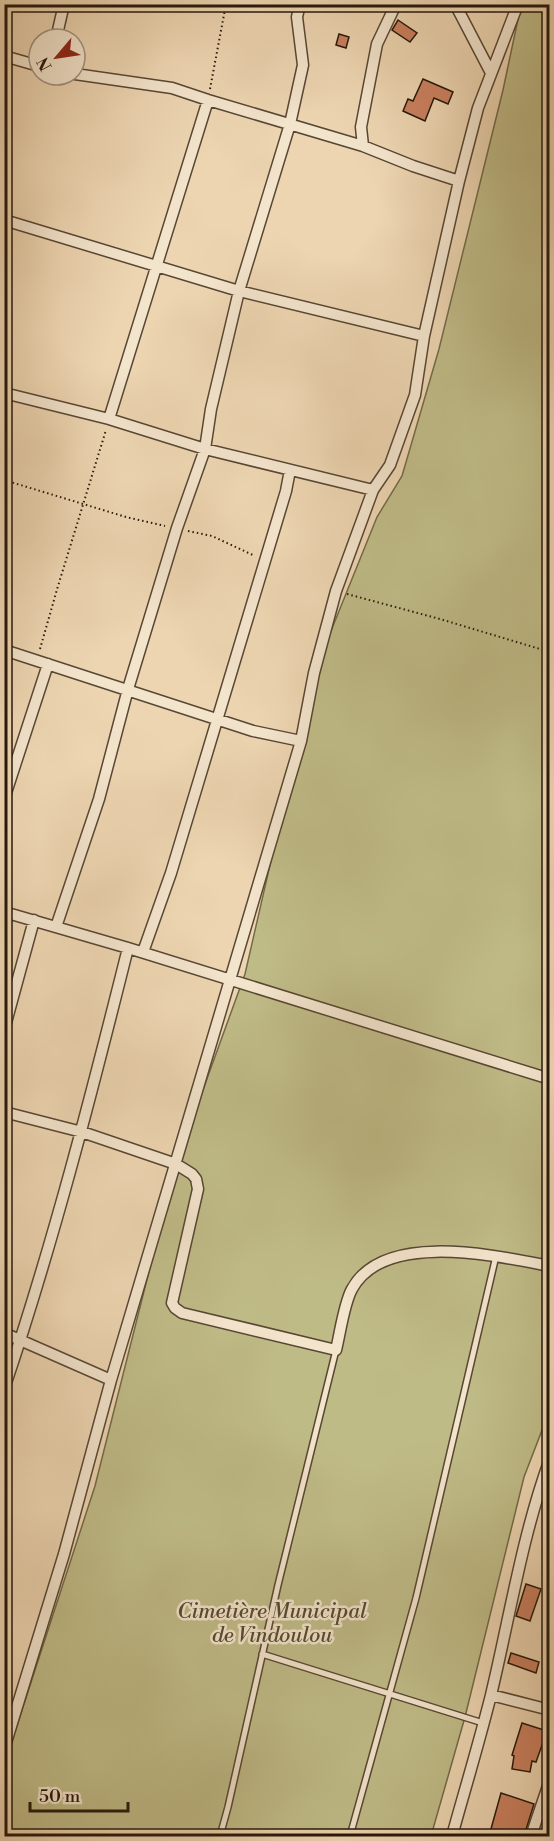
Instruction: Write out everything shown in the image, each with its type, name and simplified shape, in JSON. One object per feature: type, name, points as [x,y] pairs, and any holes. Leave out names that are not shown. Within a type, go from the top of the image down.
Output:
[{"type":"street","points":[[59,27],[64,4]]},
{"type":"street","points":[[56,927],[99,799],[128,689],[177,528],[205,449],[211,409],[239,291],[290,124],[303,65],[297,17],[300,4]]},
{"type":"street","points":[[363,146],[361,127],[376,44],[396,4]]},
{"type":"street","points":[[455,4],[490,73]]},
{"type":"street","points":[[4,1749],[64,1554],[111,1380],[301,741],[314,673],[336,591],[374,490],[390,465],[415,395],[424,336],[478,108],[518,4]]},
{"type":"street","points":[[4,56],[27,63]]},
{"type":"street","points":[[87,76],[172,88],[363,146],[459,181]]},
{"type":"street","points":[[109,419],[208,100]]},
{"type":"street","points":[[4,220],[239,291],[424,336]]},
{"type":"street","points":[[4,393],[109,419],[205,449],[374,490]]},
{"type":"street","points":[[143,952],[171,873],[266,561],[290,470]]},
{"type":"street","points":[[4,650],[253,731],[301,741]]},
{"type":"street","points":[[4,799],[43,662]]},
{"type":"street","points":[[4,912],[143,952],[549,1079]]},
{"type":"street","points":[[4,1030],[34,920]]},
{"type":"street","points":[[4,1389],[82,1132],[128,948]]},
{"type":"street","points":[[4,1112],[82,1132],[176,1164],[192,1174],[196,1179],[198,1189],[172,1303],[182,1313],[336,1350],[352,1288],[369,1269],[390,1258],[427,1252],[496,1256],[549,1266]]},
{"type":"street","points":[[4,1333],[111,1380]]},
{"type":"street","points":[[452,1836],[491,1695],[511,1600],[545,1489],[549,1460]]},
{"type":"street","points":[[491,1695],[549,1710]]},
{"type":"street","points":[[531,1836],[549,1780]]},
{"type":"lane","points":[[350,1836],[416,1598],[496,1256]]},
{"type":"lane","points":[[220,1836],[336,1350]]},
{"type":"lane","points":[[262,1654],[483,1723]]},
{"type":"path","points":[[208,100],[226,4]]},
{"type":"path","points":[[43,662],[83,503],[109,419]]},
{"type":"path","points":[[4,480],[126,517],[212,536],[266,561]]},
{"type":"path","points":[[336,591],[549,652]]},
{"type":"green space","name":"Cimetière Municipal de Vindoulou","points":[[521,5],[549,5],[549,1412],[524,1477],[465,1717],[431,1836],[5,1836],[5,1762],[95,1486],[176,1164],[245,974],[314,673],[377,517],[402,476],[439,349],[503,90]]},
{"type":"building","points":[[398,20],[417,33],[410,42],[392,30]]},
{"type":"building","points":[[339,34],[349,37],[346,48],[336,45]]},
{"type":"building","points":[[423,79],[453,92],[448,104],[434,98],[425,121],[403,111],[408,99],[413,101]]},
{"type":"building","points":[[526,1584],[541,1589],[530,1621],[516,1616]]},
{"type":"building","points":[[511,1653],[539,1662],[536,1673],[508,1663]]},
{"type":"building","points":[[522,1723],[547,1731],[536,1762],[532,1761],[530,1772],[512,1769],[514,1756],[512,1755]]},
{"type":"building","points":[[501,1793],[534,1804],[524,1836],[489,1836]]}]
